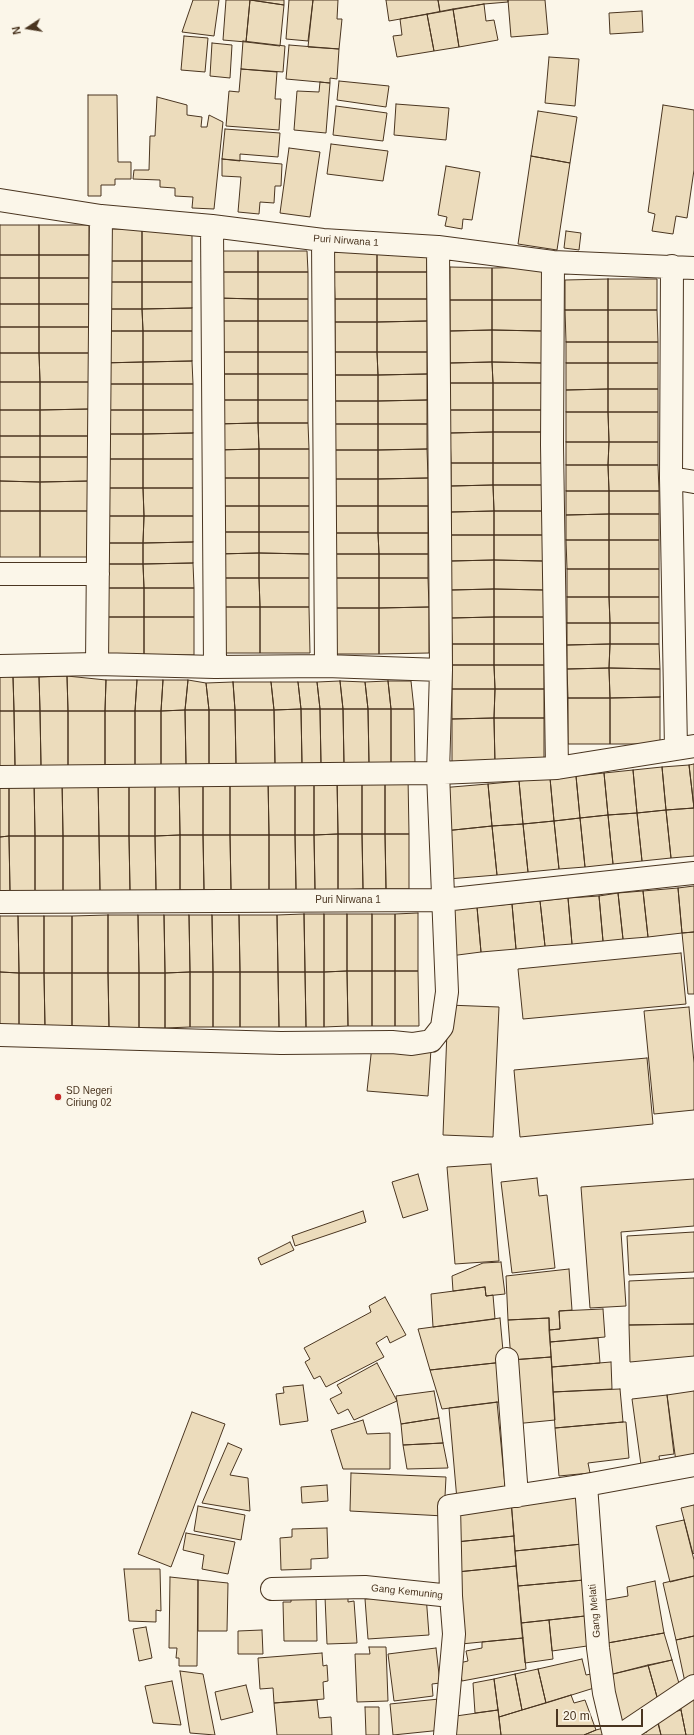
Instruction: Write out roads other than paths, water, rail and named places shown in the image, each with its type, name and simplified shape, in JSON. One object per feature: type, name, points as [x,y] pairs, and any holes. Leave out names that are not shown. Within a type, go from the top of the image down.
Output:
[{"type":"street","name":"Puri Nirwana 1","points":[[0,200],[101,216],[212,226],[323,240],[438,247],[553,262],[694,268]]},
{"type":"street","points":[[97,664],[101,216]]},
{"type":"street","points":[[212,226],[214,667]]},
{"type":"street","points":[[323,240],[326,666]]},
{"type":"street","points":[[0,1035],[281,1043],[392,1042],[423,1044],[431,1041],[437,1036],[442,1028],[447,992],[438,773],[441,670],[438,247]]},
{"type":"street","points":[[553,262],[552,445],[557,768]]},
{"type":"street","points":[[0,777],[438,773],[557,768],[685,748],[670,478],[672,266]]},
{"type":"street","points":[[670,478],[694,482]]},
{"type":"street","points":[[0,574],[98,574]]},
{"type":"street","points":[[0,666],[97,664],[214,667],[326,666],[441,670]]},
{"type":"street","name":"Puri Nirwana 1","points":[[0,902],[443,900],[694,873]]},
{"type":"street","points":[[506,1360],[517,1496]]},
{"type":"street","points":[[451,1596],[449,1506],[586,1486],[694,1465]]},
{"type":"street","name":"Gang Melati","points":[[586,1486],[598,1648],[604,1693],[614,1735]]},
{"type":"street","name":"Gang Kemuning","points":[[272,1589],[365,1587],[451,1596],[454,1634],[445,1735]]},
{"type":"street","points":[[621,1735],[694,1686]]},
{"type":"place","name":"SD Negeri Ciriung 02","points":[[58,1097]]}]
